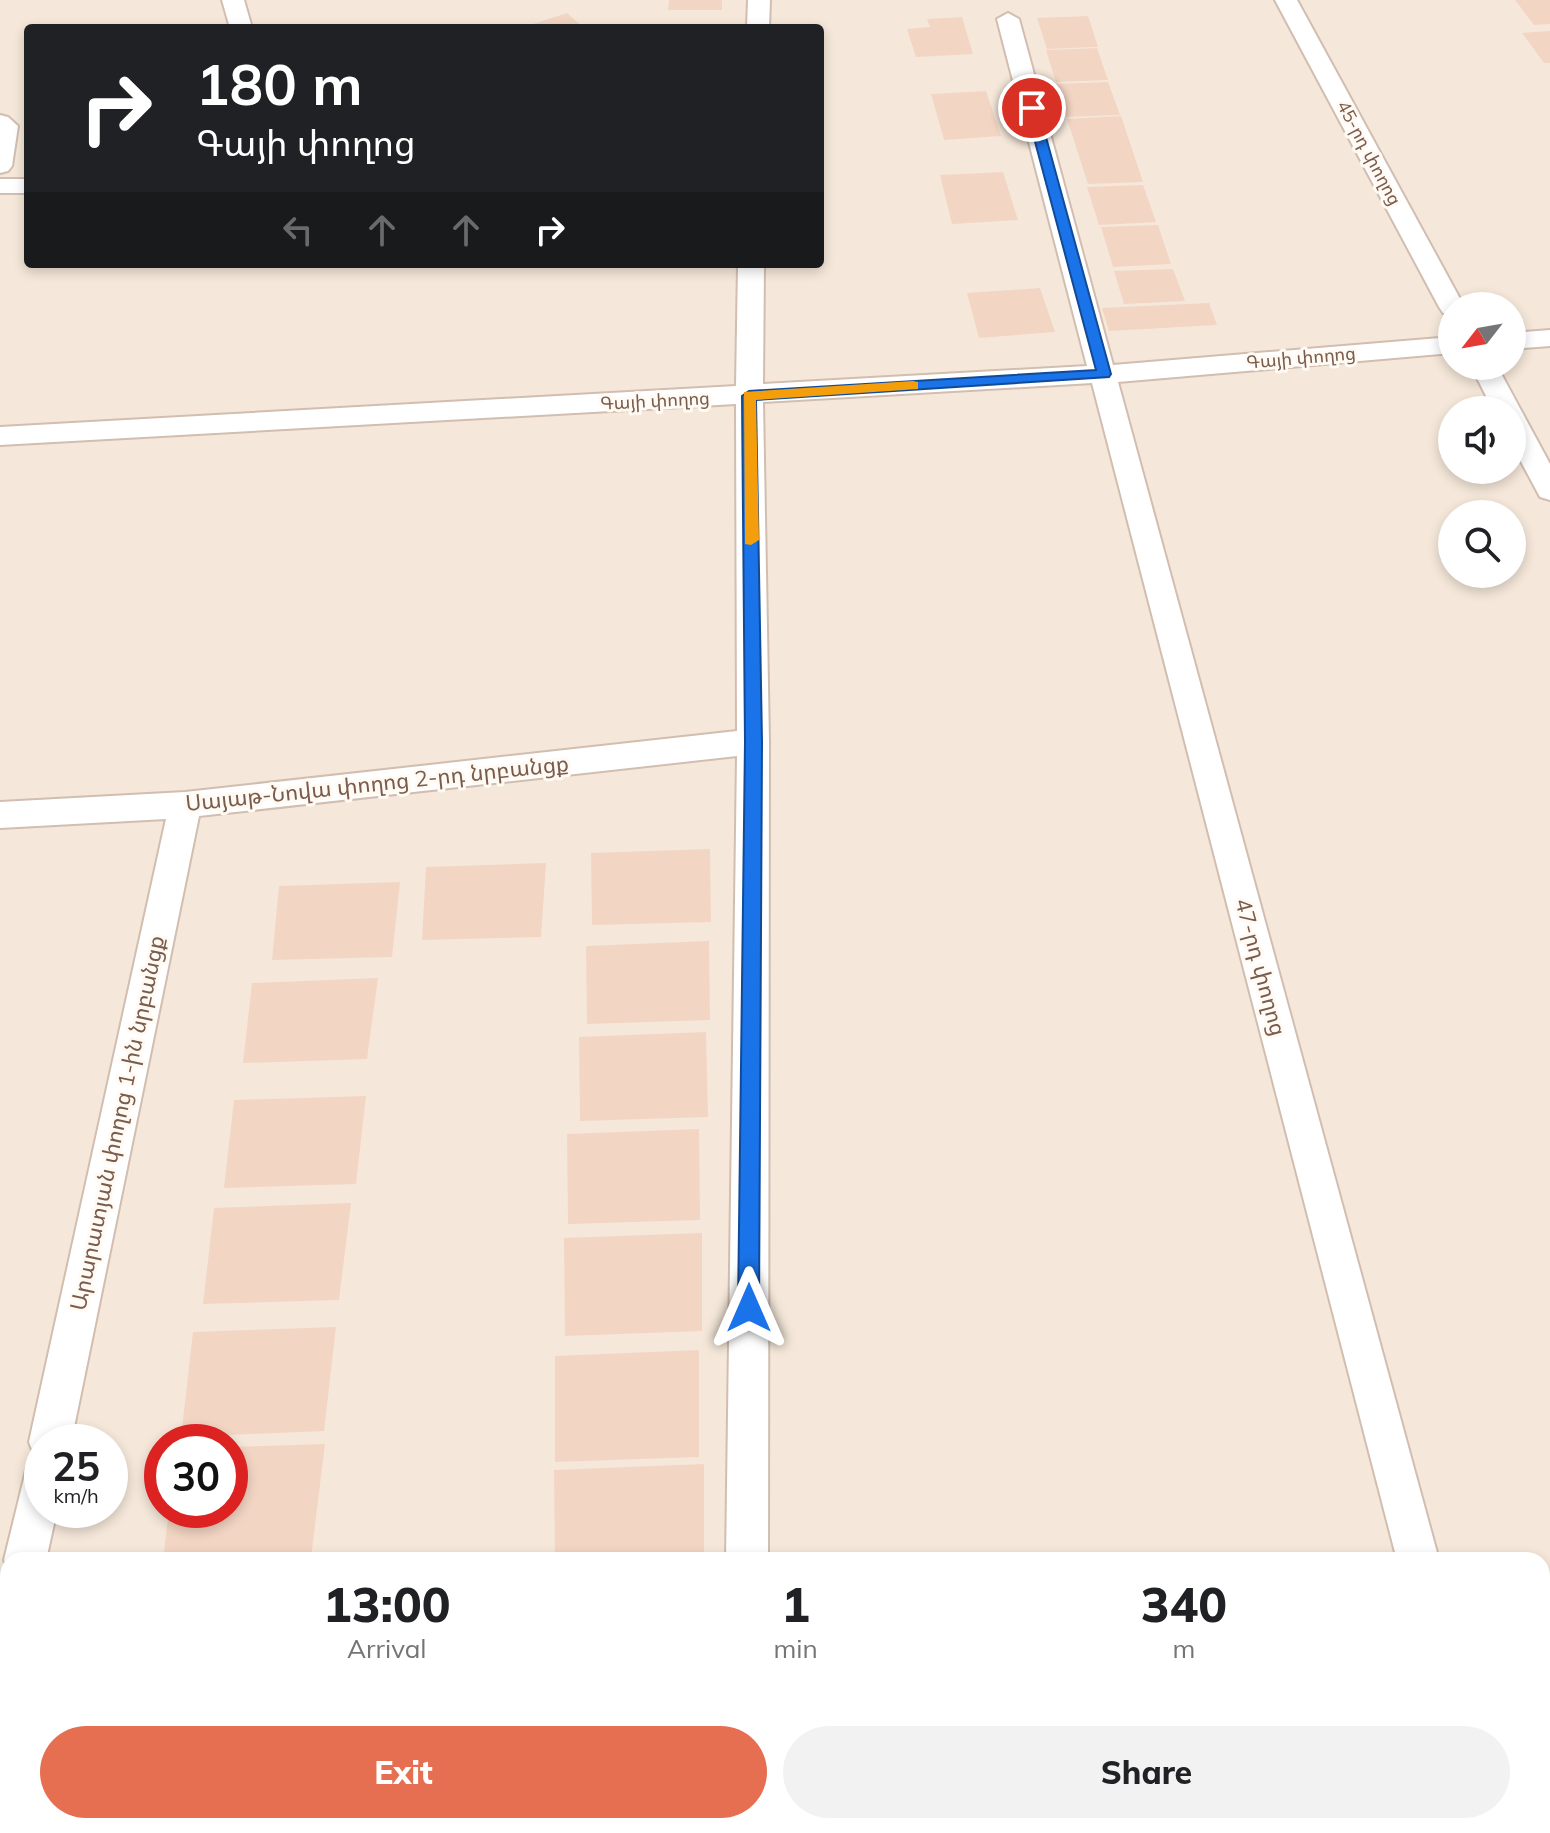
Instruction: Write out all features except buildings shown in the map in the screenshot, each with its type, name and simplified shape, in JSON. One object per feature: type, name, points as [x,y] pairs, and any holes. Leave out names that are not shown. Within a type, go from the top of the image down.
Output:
[{"type":"street","points":[[233,0],[240,24]]},
{"type":"street","points":[[758,24],[759,0]]},
{"type":"street","name":"45-րդ փողոց","points":[[1286,0],[1444,292]]},
{"type":"street","name":"47-րդ փողոց","points":[[1008,19],[1416,1552]]},
{"type":"street","points":[[0,166],[11,123]]},
{"type":"street","points":[[0,186],[24,186]]},
{"type":"street","points":[[747,1552],[753,742],[749,396],[751,268]]},
{"type":"street","points":[[1526,340],[1550,338]]},
{"type":"street","name":"Գայի փողոց","points":[[0,436],[1104,374],[1438,346]]},
{"type":"street","points":[[1526,445],[1550,490]]},
{"type":"street","name":"Սայաթ-Նովա փողոց 2-րդ նրբանցք","points":[[0,815],[185,805],[753,742]]},
{"type":"street","name":"Արարատյան փողոց 1-ին նրբանցք","points":[[54,1424],[185,805]]},
{"type":"street","points":[[27,1552],[32,1528]]},
{"type":"shaded area","points":[[0,0],[1550,0],[1550,1552],[0,1552]]},
{"type":"slow traffic","points":[[751,540],[749,396],[913,386]]},
{"type":"route","points":[[749,1308],[753,742],[749,396],[1104,374],[1032,108]]}]
